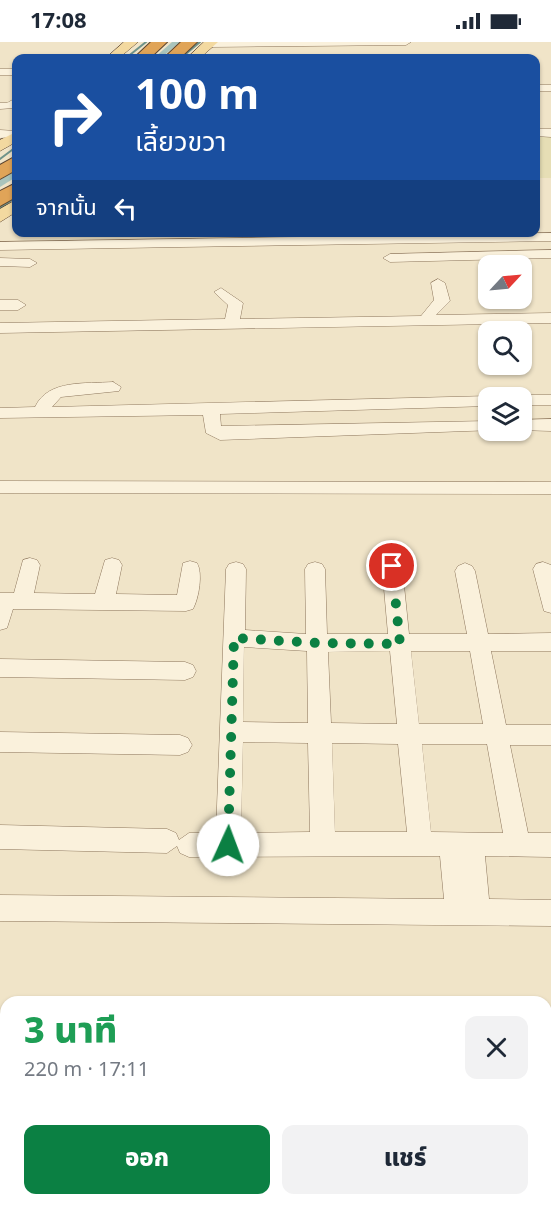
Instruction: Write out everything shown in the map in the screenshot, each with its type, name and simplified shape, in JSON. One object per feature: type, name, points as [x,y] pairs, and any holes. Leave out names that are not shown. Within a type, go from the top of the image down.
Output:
[{"type":"highway","points":[[146,54],[160,42]]},
{"type":"highway","points":[[176,54],[190,42]]},
{"type":"highway","points":[[0,174],[12,164]]},
{"type":"main road","points":[[117,54],[132,42]]},
{"type":"main road","points":[[198,54],[211,43]]},
{"type":"street","points":[[211,43],[238,48],[360,46],[406,42]]},
{"type":"street","points":[[0,246],[214,237],[551,237]]},
{"type":"street","points":[[390,258],[551,254]]},
{"type":"street","points":[[0,262],[30,263]]},
{"type":"street","points":[[427,320],[429,313],[442,301],[438,283]]},
{"type":"street","points":[[221,292],[235,303],[236,310],[231,324]]},
{"type":"street","points":[[0,305],[18,305]]},
{"type":"street","points":[[0,328],[551,318]]},
{"type":"street","points":[[41,412],[47,399],[57,392],[113,387]]},
{"type":"street","points":[[532,400],[551,399]]},
{"type":"street","points":[[0,413],[478,401]]},
{"type":"street","points":[[211,409],[212,429],[220,434],[478,427]]},
{"type":"street","points":[[532,426],[551,425]]},
{"type":"street","points":[[0,487],[551,488]]},
{"type":"street","points":[[0,622],[9,601],[30,565]]},
{"type":"street","points":[[104,602],[112,565]]},
{"type":"street","points":[[392,566],[420,842]]},
{"type":"street","points":[[9,601],[186,603],[190,568]]},
{"type":"street","points":[[228,845],[236,569]]},
{"type":"street","points":[[315,569],[323,846]]},
{"type":"street","points":[[543,569],[551,605]]},
{"type":"street","points":[[465,571],[518,845]]},
{"type":"street","points":[[234,638],[317,643],[551,642]]},
{"type":"street","points":[[0,668],[185,671]]},
{"type":"street","points":[[231,732],[551,735]]},
{"type":"street","points":[[0,742],[180,745]]},
{"type":"street","points":[[0,837],[228,845],[323,846],[420,842],[551,845]]},
{"type":"street","points":[[462,844],[468,912]]},
{"type":"street","points":[[0,908],[551,913]]},
{"type":"shaded area","points":[[540,133],[551,133],[551,178],[540,178]]},
{"type":"waterway","points":[[131,54],[146,42]]},
{"type":"waterway","points":[[162,54],[176,42]]},
{"type":"waterway","points":[[186,54],[200,42]]},
{"type":"waterway","points":[[0,159],[12,150]]},
{"type":"waterway","points":[[0,184],[12,176]]},
{"type":"waterway","points":[[0,208],[12,199]]},
{"type":"route","points":[[228,845],[234,638],[317,643],[400,644],[392,566]]}]
